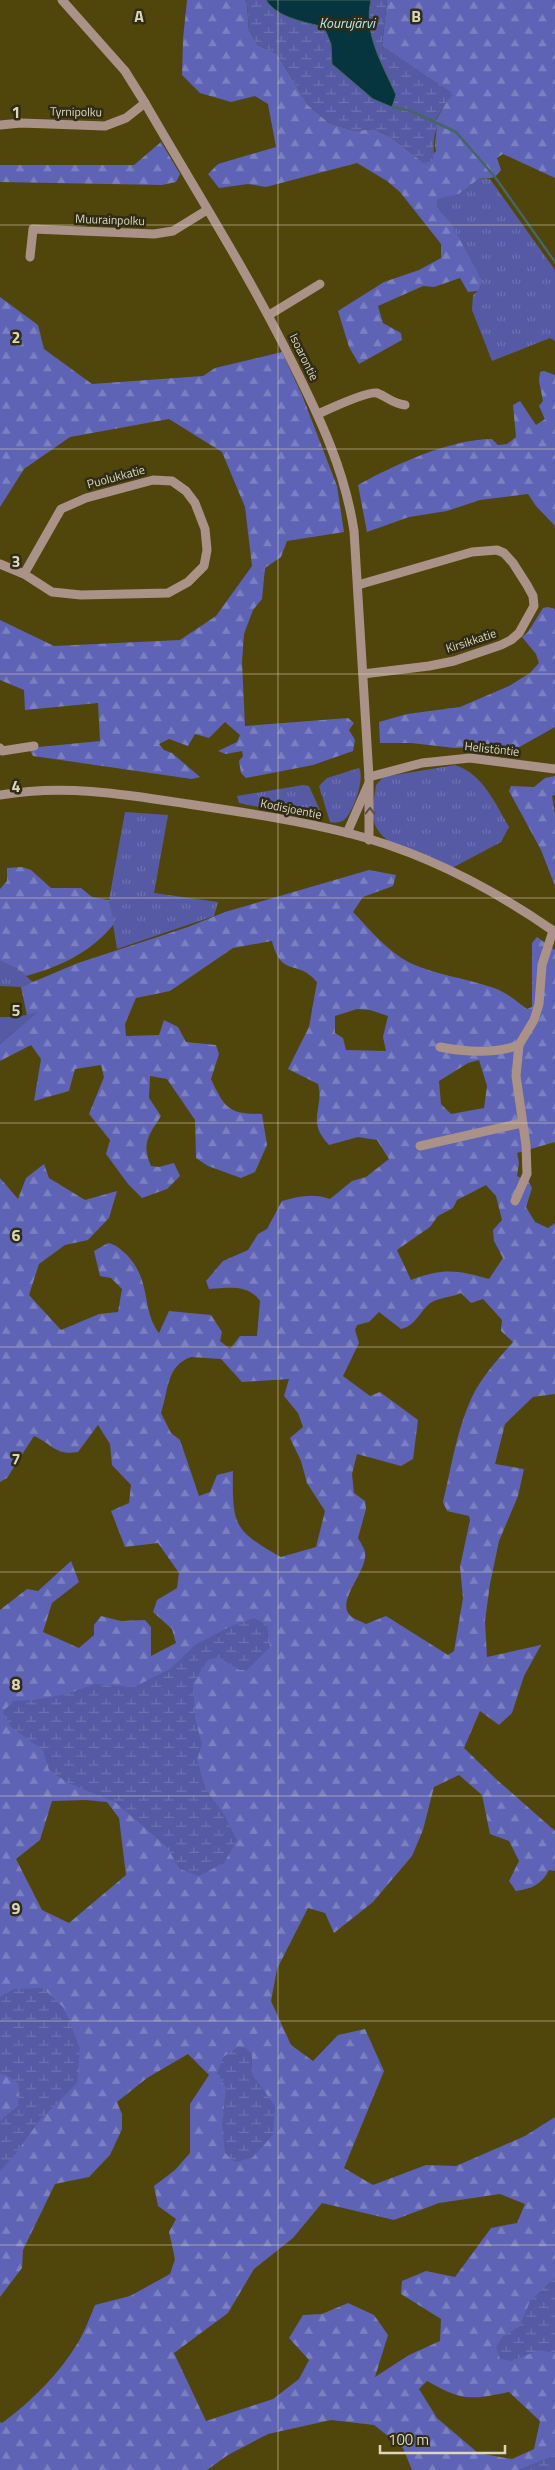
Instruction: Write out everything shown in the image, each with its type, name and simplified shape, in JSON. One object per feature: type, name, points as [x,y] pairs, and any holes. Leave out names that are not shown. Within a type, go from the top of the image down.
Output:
[{"type":"street","name":"Isoarontie","points":[[62,0],[125,71],[145,103],[269,315],[318,414],[336,460],[350,502],[358,585],[369,779],[369,840]]},
{"type":"street","name":"Tyrnipolku","points":[[0,125],[21,123],[104,126],[126,118],[145,103]]},
{"type":"street","name":"Muurainpolku","points":[[30,257],[33,229],[154,234],[172,231],[207,210]]},
{"type":"street","points":[[269,315],[320,284]]},
{"type":"street","points":[[318,414],[364,393],[376,393],[393,403],[405,405]]},
{"type":"street","name":"Puolukkatie","points":[[0,564],[24,574],[52,592],[82,596],[168,592],[188,582],[204,566],[207,550],[204,529],[195,503],[186,491],[172,481],[153,480],[86,498],[68,504],[61,509],[24,574]]},
{"type":"street","name":"Kirsikkatie","points":[[358,585],[472,552],[497,550],[504,553],[513,563],[530,590],[534,606],[519,633],[506,642],[454,661],[363,674]]},
{"type":"street","points":[[0,748],[2,751],[34,746]]},
{"type":"street","name":"Helistöntie","points":[[369,779],[422,763],[470,758],[555,769]]},
{"type":"street","name":"Isoarontie","points":[[347,833],[369,779]]},
{"type":"street","name":"Kodisjoentie","points":[[0,795],[46,790],[92,790],[206,807],[347,833],[417,856],[485,888],[523,909],[554,931]]},
{"type":"street","points":[[516,1202],[527,1174],[526,1145],[516,1076],[518,1045],[534,1020],[539,1004],[542,965],[554,931]]},
{"type":"street","points":[[440,1047],[507,1050],[518,1045]]},
{"type":"street","points":[[420,1146],[522,1123]]},
{"type":"green space","points":[[187,0],[245,0],[249,31],[258,45],[277,54],[308,105],[329,123],[355,131],[374,129],[392,138],[424,163],[436,151],[435,122],[447,101],[434,82],[382,46],[387,0],[555,0],[555,178],[503,154],[497,158],[501,170],[494,177],[480,178],[459,194],[438,199],[437,207],[452,225],[482,281],[478,291],[468,292],[460,278],[434,287],[423,286],[378,306],[383,323],[401,333],[402,340],[359,364],[349,347],[338,311],[384,282],[419,270],[441,258],[441,244],[400,192],[387,181],[357,163],[266,187],[248,184],[219,188],[208,174],[218,164],[276,147],[268,104],[255,96],[231,102],[200,93],[182,75]]},
{"type":"green space","points":[[245,0],[266,0],[269,4],[302,22],[324,27],[331,44],[332,64],[373,99],[396,95],[380,61],[370,25],[371,0],[387,0],[382,46],[454,94],[447,101],[435,121],[436,129],[432,161],[424,163],[392,138],[374,129],[355,131],[329,123],[308,105],[277,54],[258,45],[249,31]]},
{"type":"green space","points":[[161,142],[180,174],[176,182],[162,185],[0,182],[0,165],[134,165]]},
{"type":"green space","points":[[480,178],[490,179],[555,270],[555,341],[550,338],[492,361],[472,310],[473,295],[478,291],[470,268],[457,237],[437,207],[438,198],[459,194]]},
{"type":"green space","points":[[0,297],[38,325],[44,349],[92,384],[203,376],[215,368],[282,352],[302,395],[337,486],[344,532],[287,541],[281,557],[265,568],[262,599],[253,610],[244,634],[242,662],[245,726],[348,718],[354,723],[349,730],[355,740],[353,751],[313,765],[246,778],[241,773],[239,761],[243,756],[242,751],[226,754],[218,751],[237,742],[240,735],[225,722],[209,738],[195,734],[188,746],[169,739],[159,744],[164,750],[172,753],[200,777],[192,779],[33,756],[29,748],[100,741],[98,703],[25,710],[24,690],[0,680],[0,620],[54,646],[180,640],[216,616],[252,566],[245,507],[222,452],[169,419],[70,437],[24,469],[0,507]]},
{"type":"green space","points":[[544,371],[555,375],[555,526],[536,506],[528,494],[480,500],[447,511],[409,517],[367,532],[358,485],[388,469],[423,454],[458,443],[492,439],[498,445],[507,444],[516,437],[513,405],[520,401],[536,425],[545,419],[539,406],[543,401],[539,381],[540,372]]},
{"type":"green space","points":[[543,608],[555,609],[555,727],[514,750],[486,746],[455,748],[411,743],[380,743],[379,722],[407,714],[460,707],[509,686],[530,673],[539,663],[536,654],[522,637],[528,632]]},
{"type":"green space","points":[[455,765],[465,769],[481,782],[509,827],[501,842],[452,868],[404,850],[392,843],[382,835],[376,826],[373,808],[376,785],[383,777]]},
{"type":"green space","points":[[359,768],[360,786],[352,809],[343,820],[330,822],[319,786],[327,778]]},
{"type":"green space","points":[[555,776],[555,795],[552,796],[555,814],[555,886],[541,850],[509,791],[511,786],[534,787],[545,778]]},
{"type":"green space","points":[[303,785],[309,786],[323,817],[318,819],[239,803],[237,796]]},
{"type":"green space","points":[[125,812],[168,815],[154,893],[218,902],[214,916],[117,949],[109,900]]},
{"type":"green space","points":[[22,867],[31,870],[51,888],[81,888],[92,897],[109,900],[114,924],[95,943],[74,957],[51,968],[26,976],[18,969],[0,961],[0,889],[7,881],[7,868]]},
{"type":"green space","points":[[369,870],[396,875],[393,886],[363,897],[353,912],[372,933],[394,953],[410,963],[430,971],[496,989],[510,996],[527,1009],[532,1007],[532,943],[537,937],[555,950],[555,1142],[517,1153],[519,1163],[517,1176],[529,1182],[532,1188],[526,1207],[535,1222],[548,1228],[555,1223],[555,1394],[533,1397],[505,1424],[495,1464],[524,1469],[518,1496],[499,1541],[485,1621],[487,1657],[541,1645],[524,1676],[512,1713],[499,1725],[480,1711],[464,1748],[555,1831],[555,1871],[549,1870],[536,1885],[516,1891],[509,1881],[519,1861],[509,1841],[490,1834],[482,1795],[459,1775],[434,1787],[423,1830],[412,1856],[373,1902],[334,1933],[325,1913],[308,1908],[277,1969],[271,2001],[291,2045],[313,2061],[338,2035],[365,2029],[384,2071],[344,2168],[373,2185],[426,2165],[456,2166],[525,2136],[555,2117],[555,2470],[412,2470],[403,2448],[374,2425],[331,2420],[268,2434],[228,2455],[207,2470],[0,2470],[0,2422],[2,2423],[35,2396],[63,2364],[79,2341],[95,2305],[130,2296],[170,2274],[175,2259],[169,2232],[176,2219],[158,2206],[154,2186],[175,2170],[190,2153],[190,2104],[209,2075],[188,2054],[147,2078],[117,2102],[122,2114],[122,2129],[110,2155],[89,2177],[55,2184],[23,2250],[22,2268],[0,2297],[0,1610],[27,1589],[38,1591],[71,1561],[79,1582],[52,1603],[43,1632],[79,1648],[94,1635],[94,1625],[101,1616],[121,1621],[145,1620],[151,1627],[151,1656],[176,1643],[172,1629],[153,1612],[157,1600],[177,1588],[179,1573],[158,1543],[125,1547],[111,1511],[129,1503],[131,1485],[112,1465],[110,1444],[98,1425],[78,1452],[59,1451],[34,1436],[7,1478],[0,1482],[0,1178],[18,1199],[26,1178],[44,1164],[49,1178],[85,1200],[117,1191],[109,1218],[88,1240],[65,1245],[39,1264],[29,1295],[61,1330],[99,1314],[118,1312],[122,1289],[111,1278],[100,1276],[94,1251],[108,1243],[120,1249],[135,1265],[140,1275],[153,1324],[159,1333],[169,1311],[211,1315],[222,1332],[220,1341],[230,1349],[240,1336],[257,1336],[260,1301],[244,1289],[209,1289],[206,1281],[223,1261],[248,1250],[258,1234],[267,1229],[282,1201],[306,1196],[330,1199],[352,1181],[366,1177],[389,1159],[377,1140],[358,1137],[329,1145],[322,1136],[317,1121],[318,1084],[288,1069],[309,1027],[317,982],[310,975],[280,960],[272,941],[233,948],[170,991],[136,998],[125,1024],[126,1036],[159,1035],[164,1020],[178,1027],[186,1042],[216,1045],[219,1054],[211,1079],[220,1097],[229,1108],[235,1111],[262,1114],[267,1145],[255,1172],[241,1178],[208,1166],[196,1158],[195,1120],[167,1079],[150,1076],[149,1098],[161,1116],[148,1140],[148,1158],[151,1166],[159,1167],[174,1163],[180,1176],[167,1189],[142,1198],[128,1184],[106,1154],[110,1140],[89,1114],[104,1077],[101,1065],[75,1069],[69,1091],[34,1101],[41,1059],[31,1045],[0,1061],[0,1044],[28,1020],[21,987],[78,963],[188,927],[225,912]],"holes":[[[357,1009],[370,1010],[388,1016],[383,1037],[386,1051],[346,1050],[343,1038],[335,1033],[335,1016]],[[479,1060],[487,1086],[484,1108],[451,1114],[441,1104],[439,1081],[468,1063]],[[486,1185],[496,1196],[502,1220],[493,1230],[494,1241],[503,1258],[489,1279],[459,1272],[441,1272],[411,1280],[397,1250],[430,1227],[438,1216],[453,1208],[457,1200]],[[461,1293],[471,1303],[483,1299],[502,1320],[501,1331],[513,1342],[483,1378],[469,1404],[456,1446],[443,1502],[447,1511],[469,1516],[470,1520],[460,1567],[463,1598],[454,1651],[448,1655],[386,1616],[366,1624],[350,1616],[346,1608],[350,1593],[365,1560],[365,1552],[358,1538],[366,1509],[365,1501],[354,1493],[352,1474],[357,1454],[401,1466],[413,1459],[418,1420],[380,1392],[370,1396],[343,1376],[359,1343],[355,1330],[357,1325],[369,1322],[379,1312],[401,1329],[411,1324],[434,1301]],[[191,1357],[221,1359],[242,1382],[289,1379],[284,1396],[298,1413],[303,1427],[290,1438],[301,1461],[307,1483],[325,1511],[316,1547],[281,1557],[245,1533],[235,1515],[233,1471],[217,1475],[210,1492],[199,1496],[180,1440],[171,1433],[161,1413],[170,1379],[177,1366]],[[86,1800],[107,1802],[119,1818],[126,1875],[69,1923],[42,1910],[16,1859],[40,1840],[52,1801]],[[500,2194],[525,2204],[517,2223],[491,2228],[455,2277],[426,2271],[402,2281],[401,2294],[441,2319],[440,2341],[409,2355],[375,2377],[388,2335],[374,2315],[348,2303],[322,2314],[303,2315],[289,2338],[309,2360],[299,2379],[273,2399],[206,2421],[174,2353],[228,2313],[254,2269],[293,2238],[322,2203],[394,2220],[439,2203]],[[427,2381],[439,2388],[466,2397],[509,2392],[540,2421],[534,2449],[512,2459],[478,2453],[437,2418],[419,2389]]]},
{"type":"green space","points":[[0,961],[18,969],[33,982],[21,987],[0,986]]},
{"type":"green space","points":[[38,1012],[0,1044],[0,1017],[17,1017]]},
{"type":"green space","points":[[254,1618],[267,1625],[270,1647],[247,1670],[239,1670],[219,1657],[208,1660],[193,1683],[195,1718],[202,1744],[197,1760],[206,1790],[224,1814],[237,1840],[224,1863],[199,1876],[180,1869],[166,1846],[115,1802],[68,1783],[49,1770],[43,1750],[11,1727],[3,1712],[13,1701],[34,1700],[67,1694],[95,1684],[134,1687],[170,1669],[195,1645],[227,1628]]},
{"type":"green space","points":[[43,1988],[64,2008],[80,2048],[77,2083],[39,2121],[16,2153],[0,2171],[0,2121],[18,2106],[19,2084],[6,2075],[0,2074],[0,1997],[14,1989]]},
{"type":"green space","points":[[238,2047],[246,2048],[252,2054],[252,2074],[275,2106],[273,2135],[252,2158],[235,2162],[225,2153],[222,2124],[226,2088],[217,2073],[223,2057]]},
{"type":"green space","points":[[555,2277],[555,2353],[539,2350],[512,2361],[500,2359],[496,2347],[503,2336],[520,2326],[530,2301]]},
{"type":"green space","points":[[555,2455],[555,2470],[518,2470]]},
{"type":"water","name":"Kourujärvi","points":[[266,0],[371,0],[369,13],[372,37],[380,61],[396,95],[392,107],[373,99],[332,64],[331,44],[324,27],[284,15]]},
{"type":"waterway","points":[[392,107],[411,111],[456,132],[495,177],[555,262]]}]
